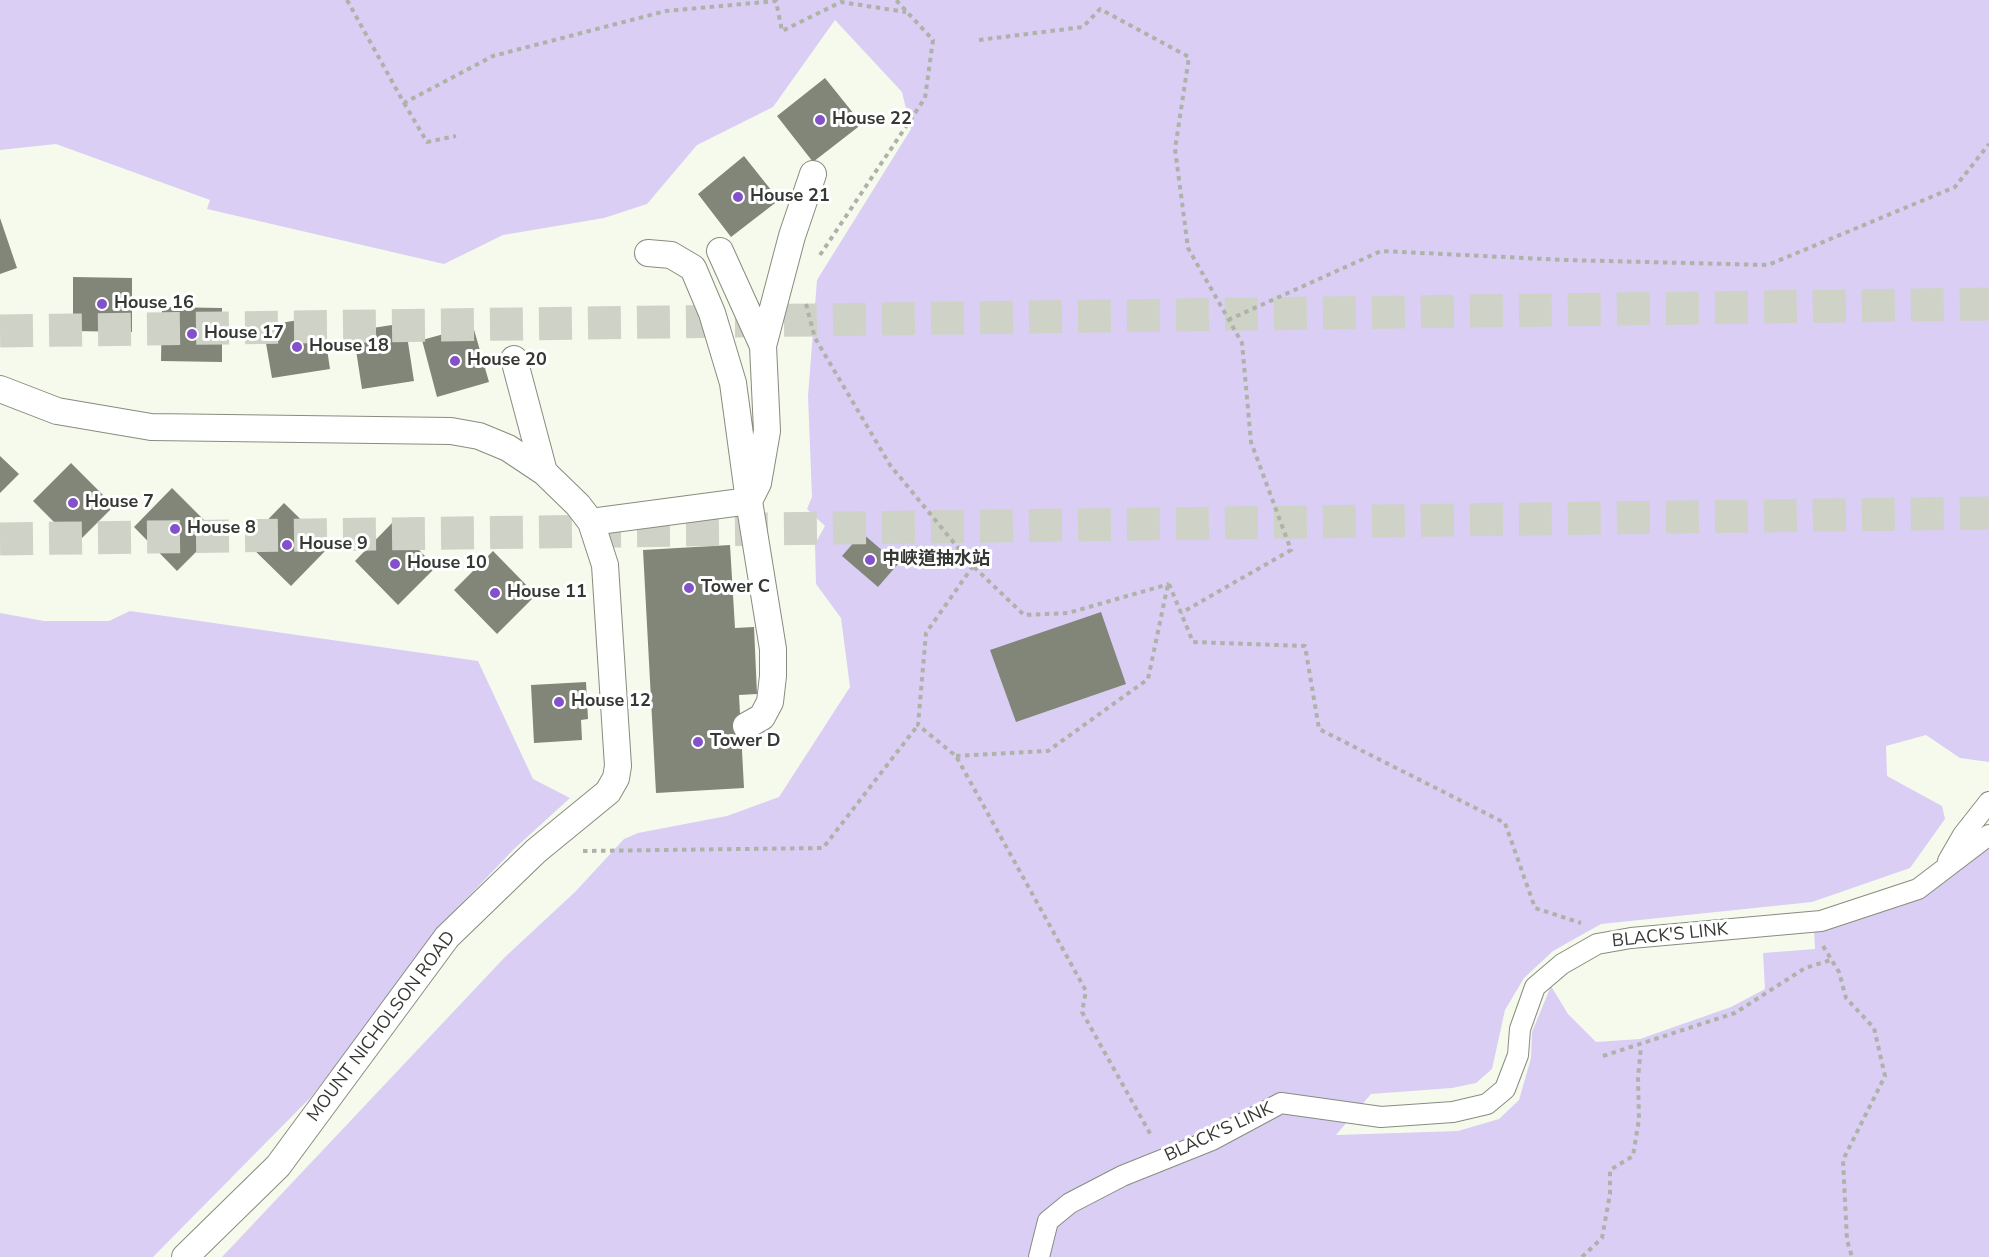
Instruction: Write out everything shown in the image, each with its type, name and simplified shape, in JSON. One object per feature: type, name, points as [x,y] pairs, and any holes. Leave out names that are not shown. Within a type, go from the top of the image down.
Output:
[{"type":"street","points":[[749,501],[758,483],[767,430],[763,346],[792,236],[813,174]]},
{"type":"street","points":[[720,251],[763,346]]},
{"type":"street","points":[[648,253],[671,255],[693,268],[712,313],[733,383],[773,649],[770,702],[762,717],[746,726]]},
{"type":"street","points":[[514,359],[544,472]]},
{"type":"street","points":[[0,389],[57,411],[151,427],[451,431],[479,436],[508,448],[544,472],[578,505],[591,522],[749,501]]},
{"type":"street","name":"MOUNT NICHOLSON ROAD","points":[[185,1257],[278,1166],[447,937],[536,851],[591,808],[608,792],[616,778],[618,766],[605,565],[591,522]]},
{"type":"street","name":"BLACK'S LINK","points":[[1942,871],[1963,835],[1989,802]]},
{"type":"street","name":"BLACK'S LINK","points":[[1039,1257],[1048,1221],[1070,1203],[1122,1176],[1212,1140],[1281,1103],[1382,1117],[1453,1112],[1487,1104],[1505,1089],[1518,1055],[1520,1029],[1535,987],[1562,964],[1597,944],[1631,938],[1821,921],[1918,889],[1989,835]]},
{"type":"path","points":[[347,0],[427,142],[456,136]]},
{"type":"path","points":[[814,264],[925,98],[933,40],[896,0]]},
{"type":"path","points":[[404,103],[493,56],[666,11],[776,2],[782,31],[841,2],[907,12]]},
{"type":"path","points":[[979,40],[1083,27],[1100,9],[1189,57],[1175,149],[1188,248],[1242,343],[1251,442],[1291,550],[1180,613]]},
{"type":"path","points":[[1228,320],[1381,251],[1565,260],[1768,265],[1955,187],[1989,144]]},
{"type":"path","points":[[803,294],[815,338],[890,465],[974,566],[1024,615],[1068,613],[1169,584]]},
{"type":"path","points":[[536,851],[823,848],[918,724],[926,633],[974,566]]},
{"type":"path","points":[[1169,584],[1193,642],[1305,646],[1319,729],[1505,823],[1535,908],[1631,938]]},
{"type":"path","points":[[956,756],[1048,751],[1148,679],[1169,584]]},
{"type":"path","points":[[918,724],[956,756],[1086,990],[1082,1012],[1164,1159]]},
{"type":"path","points":[[1821,921],[1823,947],[1839,972],[1846,998],[1874,1028],[1885,1076],[1843,1160],[1847,1240],[1852,1257]]},
{"type":"path","points":[[1603,1056],[1641,1046],[1735,1013],[1805,968],[1831,960]]},
{"type":"path","points":[[1582,1257],[1602,1238],[1610,1194],[1610,1170],[1633,1156],[1639,1119],[1638,1078],[1641,1046]]},
{"type":"shaded area","points":[[0,0],[1989,0],[1989,762],[1960,758],[1926,735],[1886,746],[1887,776],[1942,806],[1945,819],[1910,868],[1812,902],[1601,924],[1553,951],[1524,978],[1505,1010],[1492,1069],[1476,1083],[1452,1088],[1371,1094],[1336,1135],[1458,1131],[1499,1119],[1519,1100],[1531,1058],[1532,1032],[1551,986],[1568,1014],[1596,1042],[1640,1039],[1731,1007],[1765,989],[1763,953],[1815,949],[1814,930],[1905,905],[1989,841],[1989,1257],[222,1257],[505,957],[575,892],[624,839],[638,833],[727,816],[779,797],[850,687],[841,618],[816,584],[815,544],[825,526],[807,509],[812,497],[808,396],[817,280],[911,129],[902,92],[835,20],[773,107],[697,145],[647,204],[604,218],[503,235],[444,264],[207,209],[210,200],[56,144],[0,150]]},
{"type":"shaded area","points":[[130,611],[478,661],[533,779],[570,798],[514,849],[449,917],[311,1097],[153,1257],[0,1257],[0,613],[44,621],[109,621]]},
{"type":"building","name":"House 22","points":[[825,78],[862,124],[813,162],[777,116]]},
{"type":"building","name":"House 21","points":[[744,156],[779,200],[731,237],[698,194]]},
{"type":"building","points":[[0,218],[17,268],[0,274]]},
{"type":"building","name":"House 16","points":[[73,277],[132,278],[132,332],[73,331]]},
{"type":"building","name":"House 17","points":[[162,307],[222,308],[222,362],[161,361]]},
{"type":"building","name":"House 18","points":[[322,316],[330,369],[272,378],[263,326]]},
{"type":"building","points":[[405,323],[414,381],[362,389],[353,331]]},
{"type":"building","name":"House 20","points":[[473,326],[489,382],[437,397],[422,340]]},
{"type":"building","points":[[0,456],[19,474],[0,493]]},
{"type":"building","name":"House 7","points":[[71,463],[114,506],[76,544],[33,501]]},
{"type":"building","name":"House 8","points":[[172,488],[216,532],[177,571],[134,527]]},
{"type":"building","name":"House 9","points":[[284,503],[329,547],[291,586],[246,542]]},
{"type":"building","name":"House 10","points":[[392,523],[436,567],[398,605],[355,561]]},
{"type":"building","name":"中峽道抽水站","points":[[862,533],[898,564],[878,587],[842,556]]},
{"type":"building","points":[[730,545],[735,628],[754,627],[757,694],[739,695],[744,788],[656,793],[643,550]]},
{"type":"building","name":"House 11","points":[[493,551],[536,595],[497,634],[454,590]]},
{"type":"building","points":[[1101,612],[1126,684],[1016,722],[990,650]]},
{"type":"building","name":"House 12","points":[[586,682],[588,719],[581,720],[582,740],[534,743],[531,685]]},
{"type":"tunnel","points":[[0,331],[1989,304]]},
{"type":"tunnel","points":[[0,539],[1989,513]]},
{"type":"place","name":"House 22","points":[[820,120]]},
{"type":"place","name":"House 21","points":[[738,197]]},
{"type":"place","name":"House 16","points":[[102,304]]},
{"type":"place","name":"House 17","points":[[192,334]]},
{"type":"place","name":"House 18","points":[[297,347]]},
{"type":"place","name":"House 20","points":[[455,361]]},
{"type":"place","name":"House 7","points":[[73,503]]},
{"type":"place","name":"House 8","points":[[175,529]]},
{"type":"place","name":"House 9","points":[[287,545]]},
{"type":"place","name":"中峽道抽水站","points":[[870,560]]},
{"type":"place","name":"House 10","points":[[395,564]]},
{"type":"place","name":"Tower C","points":[[689,588]]},
{"type":"place","name":"House 11","points":[[495,593]]},
{"type":"place","name":"House 12","points":[[559,702]]},
{"type":"place","name":"Tower D","points":[[698,742]]}]
